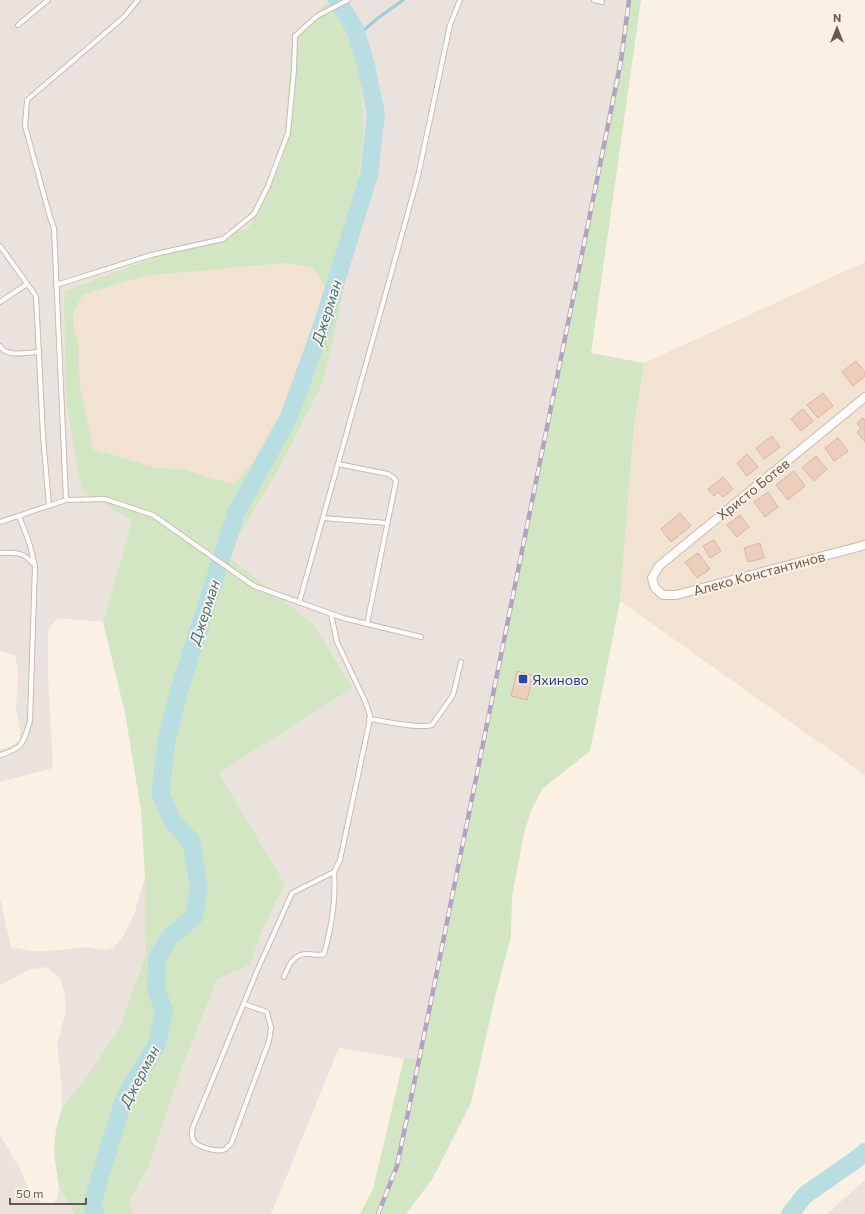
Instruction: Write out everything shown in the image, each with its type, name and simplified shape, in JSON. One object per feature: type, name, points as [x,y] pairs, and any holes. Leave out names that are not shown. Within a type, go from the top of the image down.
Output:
[{"type":"street","name":"Христо Ботев","points":[[655,588],[652,578],[659,566],[865,397]]},
{"type":"street","name":"Алеко Константинов","points":[[655,588],[663,595],[676,595],[865,545]]},
{"type":"lane","points":[[18,25],[48,0]]},
{"type":"lane","points":[[66,500],[54,228],[25,126],[27,100],[124,17],[138,0]]},
{"type":"lane","points":[[56,285],[151,256],[223,239],[254,214],[268,186],[288,133],[294,70],[295,36],[317,16],[348,0]]},
{"type":"lane","points":[[300,603],[418,176],[450,24],[460,0]]},
{"type":"lane","points":[[594,0],[602,2]]},
{"type":"lane","points":[[0,246],[36,296],[43,436],[49,506]]},
{"type":"lane","points":[[0,302],[27,284]]},
{"type":"lane","points":[[0,348],[9,353],[39,352]]},
{"type":"lane","points":[[338,464],[388,474],[396,481],[367,624]]},
{"type":"lane","points":[[0,522],[66,500],[105,500],[153,514],[254,586],[343,618],[420,637]]},
{"type":"lane","points":[[0,755],[21,746],[30,721],[34,566],[29,542],[19,516]]},
{"type":"lane","points":[[323,518],[387,524]]},
{"type":"lane","points":[[0,553],[12,552],[22,554],[30,560],[34,566]]},
{"type":"lane","points":[[284,977],[294,958],[299,955],[306,954],[319,956],[324,954],[329,931],[335,887],[334,872],[340,860],[370,715],[338,642],[331,614]]},
{"type":"lane","points":[[369,719],[426,726],[432,724],[453,696],[460,662]]},
{"type":"lane","points":[[244,1004],[267,1012],[271,1028],[269,1042],[231,1144],[226,1149],[212,1150],[196,1144],[193,1139],[193,1127],[244,1004],[292,893],[334,872]]},
{"type":"shaded area","points":[[0,0],[330,0],[293,34],[282,161],[248,228],[169,252],[64,291],[82,491],[132,520],[103,622],[58,618],[48,629],[48,675],[53,768],[0,782],[0,749],[8,747],[20,740],[20,729],[16,710],[18,672],[15,655],[0,651]]},
{"type":"shaded area","points":[[348,0],[628,0],[576,283],[419,1061],[339,1048],[271,1214],[134,1214],[129,1203],[149,1165],[182,1069],[217,978],[250,965],[261,933],[285,884],[219,773],[353,688],[314,625],[227,556],[277,472],[323,383],[343,296],[353,221],[359,62]]},
{"type":"shaded area","points":[[865,262],[865,775],[620,601],[634,426],[644,363]]},
{"type":"shaded area","points":[[287,263],[313,268],[331,295],[288,407],[256,459],[234,484],[184,469],[157,468],[93,449],[80,385],[79,345],[74,327],[73,311],[83,295],[144,276]]},
{"type":"shaded area","points":[[145,877],[146,953],[120,1027],[90,1072],[62,1108],[61,1078],[57,1044],[66,1012],[65,995],[60,977],[46,967],[28,970],[0,985],[0,898],[11,947],[31,951],[49,951],[86,947],[103,950],[113,948],[124,935],[134,915]]},
{"type":"shaded area","points":[[0,1136],[19,1166],[29,1190],[42,1204],[52,1205],[57,1199],[59,1186],[75,1214],[0,1214]]},
{"type":"shaded area","points":[[865,1180],[865,1214],[827,1214]]},
{"type":"green space","points":[[330,0],[348,0],[359,62],[364,135],[343,296],[323,383],[277,472],[227,556],[314,625],[353,688],[219,773],[285,884],[261,933],[250,965],[217,979],[182,1069],[149,1165],[129,1203],[134,1214],[75,1214],[59,1186],[54,1148],[56,1129],[62,1108],[90,1072],[120,1027],[146,953],[145,877],[141,810],[125,713],[103,622],[132,520],[82,491],[66,401],[64,291],[169,252],[248,228],[282,161],[293,33]],"holes":[[[287,263],[313,268],[331,295],[288,407],[256,459],[234,484],[184,469],[157,468],[93,449],[80,385],[79,345],[74,327],[73,312],[83,295],[144,276]]]},
{"type":"green space","points":[[628,0],[641,0],[591,353],[644,363],[634,426],[620,601],[590,751],[543,788],[531,811],[524,833],[512,896],[511,936],[495,997],[471,1103],[433,1178],[406,1214],[360,1214],[373,1189],[404,1058],[419,1060],[576,283]]},
{"type":"building","points":[[856,361],[865,372],[865,376],[853,386],[842,372]]},
{"type":"building","points":[[823,393],[833,406],[818,418],[807,405]]},
{"type":"building","points":[[803,409],[813,421],[801,431],[791,419]]},
{"type":"building","points":[[863,418],[865,420],[865,442],[857,432],[861,428],[857,423]]},
{"type":"building","points":[[772,436],[780,447],[764,459],[756,448]]},
{"type":"building","points":[[838,438],[848,451],[834,461],[825,448]]},
{"type":"building","points":[[747,454],[758,467],[747,476],[737,463]]},
{"type":"building","points":[[816,456],[827,469],[814,481],[802,468]]},
{"type":"building","points":[[794,471],[805,486],[788,500],[776,485]]},
{"type":"building","points":[[723,477],[733,489],[723,497],[718,492],[714,496],[708,489]]},
{"type":"building","points":[[768,492],[778,507],[765,517],[754,502]]},
{"type":"building","points":[[680,513],[691,526],[671,542],[661,529]]},
{"type":"building","points":[[740,515],[749,527],[737,537],[727,525]]},
{"type":"building","points":[[714,540],[721,551],[710,558],[703,546]]},
{"type":"building","points":[[760,543],[764,558],[748,562],[744,548]]},
{"type":"building","points":[[698,553],[710,569],[697,578],[685,562]]},
{"type":"building","points":[[517,671],[533,675],[527,700],[511,696]]},
{"type":"waterway","name":"Джерман","points":[[95,1214],[92,1205],[124,1099],[157,1044],[164,1010],[156,989],[157,958],[169,938],[194,917],[199,888],[191,841],[173,822],[160,793],[167,738],[179,691],[236,513],[289,417],[323,323],[369,175],[376,114],[366,65],[355,29],[337,0]]},
{"type":"waterway","points":[[357,36],[378,18],[403,0]]},
{"type":"waterway","points":[[790,1214],[805,1195],[865,1152]]},
{"type":"railway","points":[[378,1214],[397,1166],[621,61],[629,0]]},
{"type":"place","name":"Яхиново","points":[[523,679]]}]
